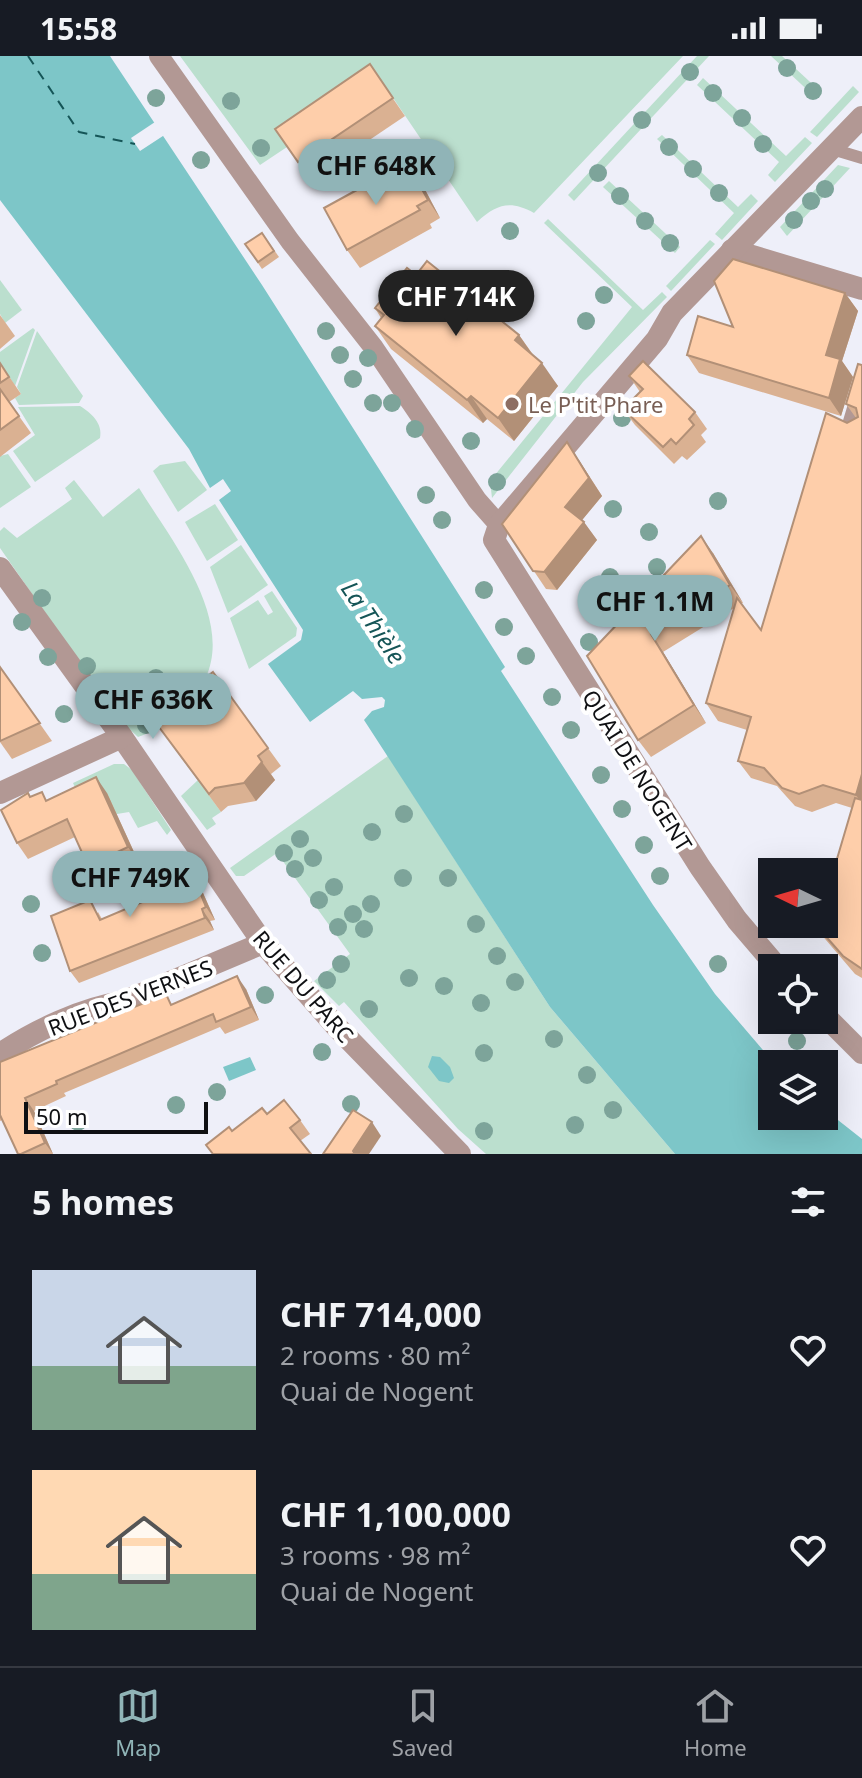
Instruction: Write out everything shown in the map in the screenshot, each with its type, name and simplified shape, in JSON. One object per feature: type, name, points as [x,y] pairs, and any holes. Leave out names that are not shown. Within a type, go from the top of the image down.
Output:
[{"type":"street","points":[[159,56],[246,174],[290,241],[374,348],[477,500],[499,525],[657,339],[672,313],[732,250],[749,238],[862,117]]},
{"type":"street","points":[[732,250],[862,289]]},
{"type":"street","name":"QUAI DE NOGENT","points":[[499,525],[494,540],[497,549],[700,867],[737,920],[766,954]]},
{"type":"street","name":"RUE DU PARC","points":[[0,568],[122,737],[263,943],[326,1015],[460,1154]]},
{"type":"street","points":[[0,793],[122,737]]},
{"type":"street","name":"RUE DES VERNES","points":[[0,1054],[15,1042],[105,1005],[123,1002],[263,943]]},
{"type":"street","points":[[838,1029],[862,1053]]},
{"type":"lane","points":[[832,149],[862,158]]},
{"type":"lane","points":[[862,378],[847,428],[862,432]]},
{"type":"green space","points":[[180,56],[683,56],[534,213],[518,206],[504,206],[477,222],[383,83],[260,165]]},
{"type":"green space","points":[[697,56],[709,56],[574,201],[568,195]]},
{"type":"green space","points":[[771,56],[782,56],[822,93],[816,98]]},
{"type":"green space","points":[[703,78],[786,156],[805,137],[812,143],[775,182],[768,175],[779,162],[697,85]]},
{"type":"green space","points":[[853,86],[859,92],[817,137],[810,132]]},
{"type":"green space","points":[[662,135],[738,207],[751,194],[758,201],[722,240],[715,234],[734,213],[657,139]]},
{"type":"green space","points":[[838,165],[850,168],[787,236],[780,227]]},
{"type":"green space","points":[[609,181],[680,247],[675,253],[603,187]]},
{"type":"green space","points":[[548,219],[643,310],[662,292],[667,297],[583,382],[492,498],[490,481],[632,307],[544,223]]},
{"type":"green space","points":[[710,240],[715,244],[671,291],[666,286]]},
{"type":"green space","points":[[0,280],[22,310],[5,323],[0,314]]},
{"type":"green space","points":[[33,328],[35,330],[15,386],[5,370],[0,373],[0,352]]},
{"type":"green space","points":[[37,331],[83,396],[79,403],[19,405],[15,398],[21,394],[17,387]]},
{"type":"green space","points":[[80,406],[98,423],[100,438],[35,482],[13,451],[35,435],[18,407]]},
{"type":"green space","points":[[8,454],[31,487],[0,508],[0,456]]},
{"type":"green space","points":[[185,461],[207,490],[178,512],[153,471],[160,465]]},
{"type":"green space","points":[[74,480],[103,517],[139,488],[188,567],[202,596],[211,626],[212,655],[204,682],[183,707],[157,728],[138,737],[123,723],[131,718],[125,709],[116,714],[0,548],[0,531],[4,527],[17,538],[72,499],[65,488]]},
{"type":"green space","points":[[215,504],[238,540],[207,561],[185,522]]},
{"type":"green space","points":[[241,545],[268,585],[228,613],[210,567]]},
{"type":"green space","points":[[272,591],[297,628],[296,636],[249,669],[230,618],[258,600],[268,615],[273,612],[264,596]]},
{"type":"green space","points":[[388,756],[550,1007],[675,1154],[486,1154],[458,1129],[344,1002],[339,1006],[314,981],[350,954],[277,853],[244,876],[236,876],[230,868]]},
{"type":"green space","points":[[114,764],[124,764],[132,770],[171,830],[167,835],[157,821],[138,828],[129,812],[117,814],[83,805],[73,783]]},
{"type":"green space","points":[[198,780],[221,812],[212,818],[216,824],[207,830],[181,796]]},
{"type":"water","name":"La Thièle","points":[[0,56],[110,56],[262,285],[505,667],[501,671],[653,905],[715,994],[763,1050],[758,1050],[758,1130],[838,1130],[838,1120],[862,1139],[862,1154],[675,1154],[550,1007],[364,720],[372,711],[384,707],[385,700],[382,697],[362,699],[353,691],[310,722],[268,664],[301,640],[303,630],[219,500],[231,491],[223,479],[210,488],[189,449],[0,200]]},
{"type":"water","points":[[432,1056],[440,1057],[450,1067],[454,1078],[449,1083],[439,1081],[428,1067]]},
{"type":"water","points":[[250,1057],[256,1070],[229,1081],[223,1067]]},
{"type":"pier","points":[[158,120],[166,134],[140,151],[131,138]]},
{"type":"building","points":[[370,64],[393,98],[298,162],[275,129]]},
{"type":"building","points":[[409,166],[428,200],[417,206],[420,210],[347,250],[324,208],[397,168],[399,172]]},
{"type":"building","points":[[262,233],[274,251],[258,262],[245,244]]},
{"type":"building","points":[[733,259],[845,293],[826,355],[840,359],[829,398],[687,355],[698,316],[733,327],[714,281]]},
{"type":"building","points":[[427,261],[519,335],[515,340],[542,363],[498,418],[471,396],[467,400],[375,326],[384,315],[375,308],[407,268],[416,275]]},
{"type":"building","points":[[643,361],[695,412],[689,419],[694,425],[676,444],[671,439],[663,447],[623,409],[643,389],[629,376]]},
{"type":"building","points":[[0,363],[9,377],[0,383]]},
{"type":"building","points":[[858,364],[862,365],[862,774],[856,795],[823,785],[799,794],[782,788],[764,768],[738,761],[751,717],[706,703],[737,598],[761,630],[826,413],[847,423],[858,417],[856,408],[846,404]]},
{"type":"building","points":[[0,389],[19,416],[0,430]]},
{"type":"building","points":[[567,442],[589,478],[565,507],[584,522],[544,572],[533,571],[502,524]]},
{"type":"building","points":[[701,536],[730,585],[651,634],[694,705],[638,740],[587,656]]},
{"type":"building","points":[[0,667],[40,723],[0,741]]},
{"type":"building","points":[[213,672],[268,748],[258,756],[262,762],[244,783],[215,788],[209,794],[153,719]]},
{"type":"building","points":[[96,777],[128,847],[88,866],[67,819],[17,843],[1,810],[28,793],[30,797],[42,792],[46,801]]},
{"type":"building","points":[[855,798],[862,800],[862,969],[843,956],[827,938],[838,938],[837,858]]},
{"type":"building","points":[[175,857],[195,880],[206,907],[202,909],[205,918],[70,971],[51,916],[90,900],[100,920],[166,892],[153,865]]},
{"type":"building","points":[[237,976],[251,1007],[216,1022],[213,1014],[56,1081],[57,1084],[25,1098],[45,1143],[18,1154],[0,1115],[0,1062],[166,994],[171,1005]]},
{"type":"building","points":[[284,1100],[300,1120],[290,1128],[311,1154],[213,1154],[206,1145],[229,1127],[232,1131],[262,1108],[267,1114]]},
{"type":"building","points":[[353,1110],[372,1122],[353,1151],[355,1154],[323,1154]]},
{"type":"ferry route","points":[[28,56],[79,132],[135,144]]},
{"type":"place","name":"Le P'tit Phare","points":[[512,404]]}]
